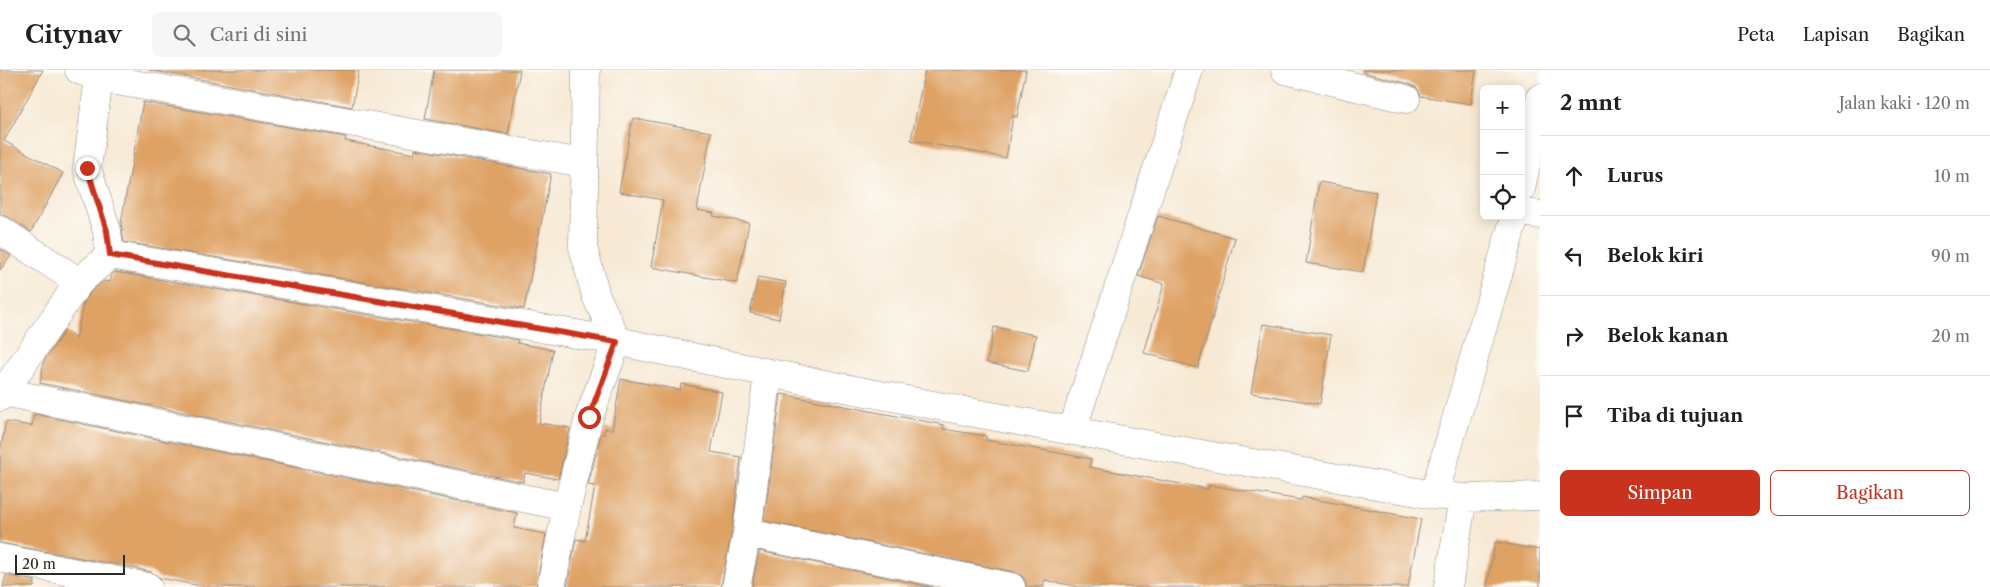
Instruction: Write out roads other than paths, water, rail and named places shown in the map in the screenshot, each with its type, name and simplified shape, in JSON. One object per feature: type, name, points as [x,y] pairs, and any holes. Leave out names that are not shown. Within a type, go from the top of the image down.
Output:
[{"type":"street","points":[[551,587],[567,507],[589,417],[617,342],[596,296],[583,247],[586,70]]},
{"type":"street","points":[[1072,431],[1189,70]]},
{"type":"street","points":[[1286,70],[1406,99]]},
{"type":"street","points":[[110,255],[107,231],[87,168],[93,73],[583,164]]},
{"type":"street","points":[[1524,175],[1540,98]]},
{"type":"street","points":[[1525,213],[1540,215]]},
{"type":"street","points":[[1434,495],[1514,220]]},
{"type":"street","points":[[0,230],[79,282]]},
{"type":"street","points":[[110,255],[79,282],[2,394],[567,507]]},
{"type":"street","points":[[110,255],[617,342],[768,374],[1072,431],[1434,495],[1463,498],[1540,496]]},
{"type":"street","points":[[736,587],[747,533],[768,374]]},
{"type":"street","points":[[1448,587],[1463,498]]},
{"type":"street","points":[[747,533],[1011,587]]},
{"type":"street","points":[[0,558],[148,587]]}]
